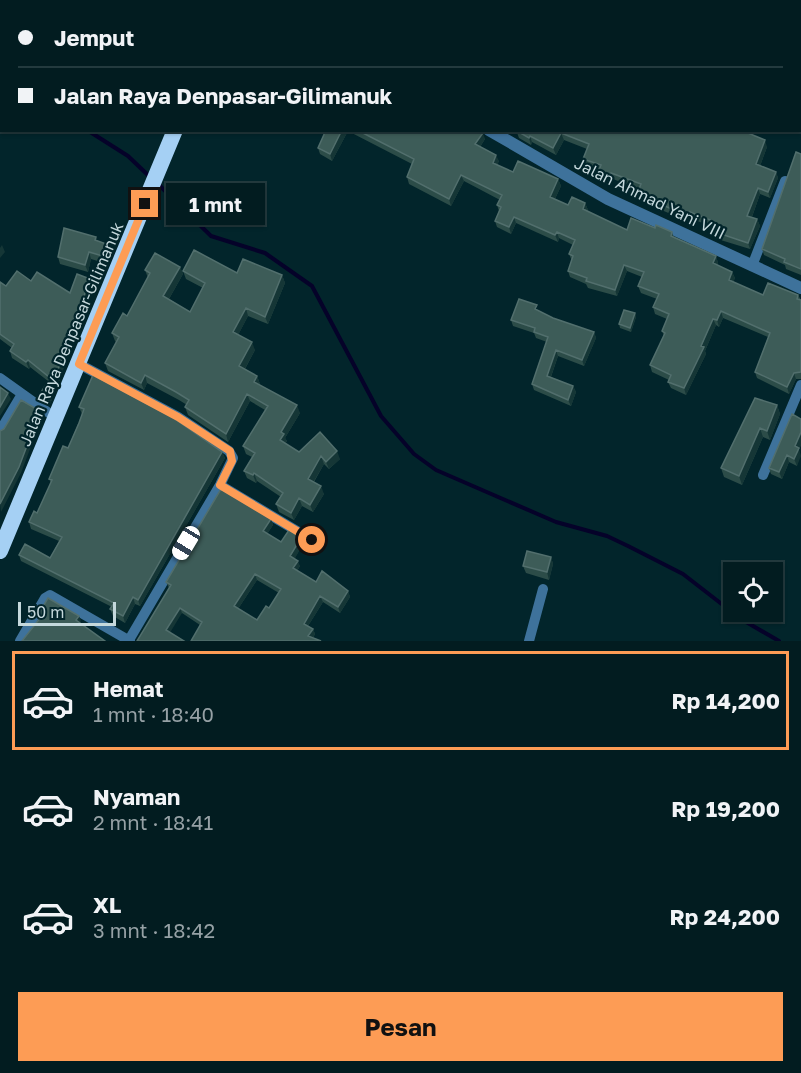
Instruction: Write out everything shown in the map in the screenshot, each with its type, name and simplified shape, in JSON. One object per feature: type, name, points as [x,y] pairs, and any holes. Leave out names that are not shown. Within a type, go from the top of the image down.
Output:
[{"type":"highway","name":"Jalan Raya Denpasar-Gilimanuk","points":[[0,551],[174,132]]},
{"type":"street","name":"Jalan Ahmad Yani VIII","points":[[492,132],[608,199],[801,288]]},
{"type":"street","points":[[752,266],[785,181]]},
{"type":"street","points":[[20,641],[45,598],[50,594],[130,641],[232,461],[230,451],[178,417],[79,364]]},
{"type":"street","points":[[0,378],[56,418]]},
{"type":"street","points":[[763,475],[801,385]]},
{"type":"street","points":[[0,430],[22,394]]},
{"type":"street","points":[[220,485],[312,540]]},
{"type":"street","points":[[529,641],[543,589]]},
{"type":"building","points":[[325,132],[341,132],[330,154],[318,148]]},
{"type":"building","points":[[361,132],[482,132],[475,144],[496,155],[493,163],[513,172],[518,161],[558,179],[550,197],[568,205],[572,197],[585,203],[583,209],[627,230],[631,218],[655,228],[656,225],[672,232],[671,236],[716,256],[713,263],[732,272],[729,280],[763,295],[768,283],[798,295],[797,299],[801,300],[801,372],[794,373],[787,387],[755,372],[770,333],[721,311],[717,320],[713,319],[701,346],[704,347],[684,388],[668,382],[671,375],[650,365],[665,333],[662,331],[669,314],[653,307],[659,294],[638,286],[644,272],[624,265],[615,290],[586,281],[587,278],[568,271],[573,256],[569,254],[575,240],[557,232],[555,235],[514,217],[509,227],[495,221],[501,207],[497,205],[502,195],[461,175],[449,199],[407,177],[414,159]]},
{"type":"building","points":[[519,132],[748,132],[765,140],[756,164],[776,172],[768,192],[758,188],[747,216],[757,219],[748,243],[712,231],[715,222],[690,212],[688,216],[637,194],[641,184],[611,173],[608,179],[597,175],[601,165],[583,159],[589,144],[561,133],[553,148],[530,136],[529,138]]},
{"type":"building","points":[[796,152],[801,154],[801,269],[762,249]]},
{"type":"building","points":[[64,228],[96,237],[95,240],[109,245],[106,257],[89,252],[85,265],[58,257]]},
{"type":"building","points":[[194,250],[237,273],[243,259],[282,275],[265,317],[246,308],[233,332],[252,342],[239,366],[257,376],[254,382],[297,405],[281,432],[284,434],[280,440],[299,452],[320,432],[337,451],[326,462],[321,456],[308,479],[321,486],[310,505],[299,498],[291,513],[276,504],[283,493],[254,473],[253,475],[244,471],[255,453],[243,446],[268,406],[247,394],[226,434],[185,407],[189,400],[176,392],[145,375],[141,383],[105,363],[119,337],[112,333],[123,313],[127,316],[150,273],[145,270],[155,253],[180,267],[163,296],[190,312],[205,283],[183,271]]},
{"type":"building","points":[[17,271],[31,281],[37,272],[70,293],[77,274],[90,279],[54,381],[28,360],[26,362],[10,351],[14,344],[0,334],[0,282],[6,286]]},
{"type":"building","points":[[519,299],[537,305],[535,309],[553,318],[594,332],[582,360],[556,350],[547,376],[573,386],[568,400],[532,384],[548,337],[534,332],[535,328],[511,320]]},
{"type":"building","points":[[624,310],[635,313],[630,328],[619,324]]},
{"type":"building","points":[[93,375],[172,417],[222,452],[138,600],[133,597],[123,616],[110,609],[114,603],[19,555],[25,544],[50,558],[62,537],[29,522],[34,511],[37,513],[52,480],[49,479],[63,446],[68,448],[79,423],[84,409],[79,407]]},
{"type":"building","points":[[48,381],[55,385],[48,401],[40,394]]},
{"type":"building","points":[[0,387],[8,393],[0,407]]},
{"type":"building","points":[[755,398],[777,405],[767,431],[760,428],[739,476],[721,468]]},
{"type":"building","points":[[21,400],[40,411],[19,467],[0,504],[0,431],[4,429]]},
{"type":"building","points":[[792,414],[801,419],[801,432],[795,446],[799,448],[794,459],[787,455],[779,472],[769,468]]},
{"type":"building","points":[[221,489],[271,519],[263,531],[281,542],[289,530],[301,538],[290,556],[298,561],[293,568],[316,582],[322,571],[348,591],[338,607],[320,596],[304,624],[313,629],[308,636],[321,641],[191,641],[202,622],[180,608],[166,630],[184,641],[137,641],[171,585],[166,582]],"holes":[[[255,574],[281,589],[269,608],[266,606],[257,620],[234,606]]]},
{"type":"building","points":[[527,551],[551,557],[547,572],[523,566]]},
{"type":"building","points":[[48,598],[79,616],[76,620],[105,641],[22,641],[41,617],[38,615]]},
{"type":"waterway","points":[[90,132],[128,156],[151,178]]},
{"type":"waterway","points":[[159,185],[211,236],[265,253],[312,286],[381,416],[414,454],[436,470],[556,522],[607,536],[683,574],[741,619],[779,641]]},
{"type":"route","points":[[145,204],[79,364],[178,417],[230,451],[233,458],[220,485],[312,540]]}]
